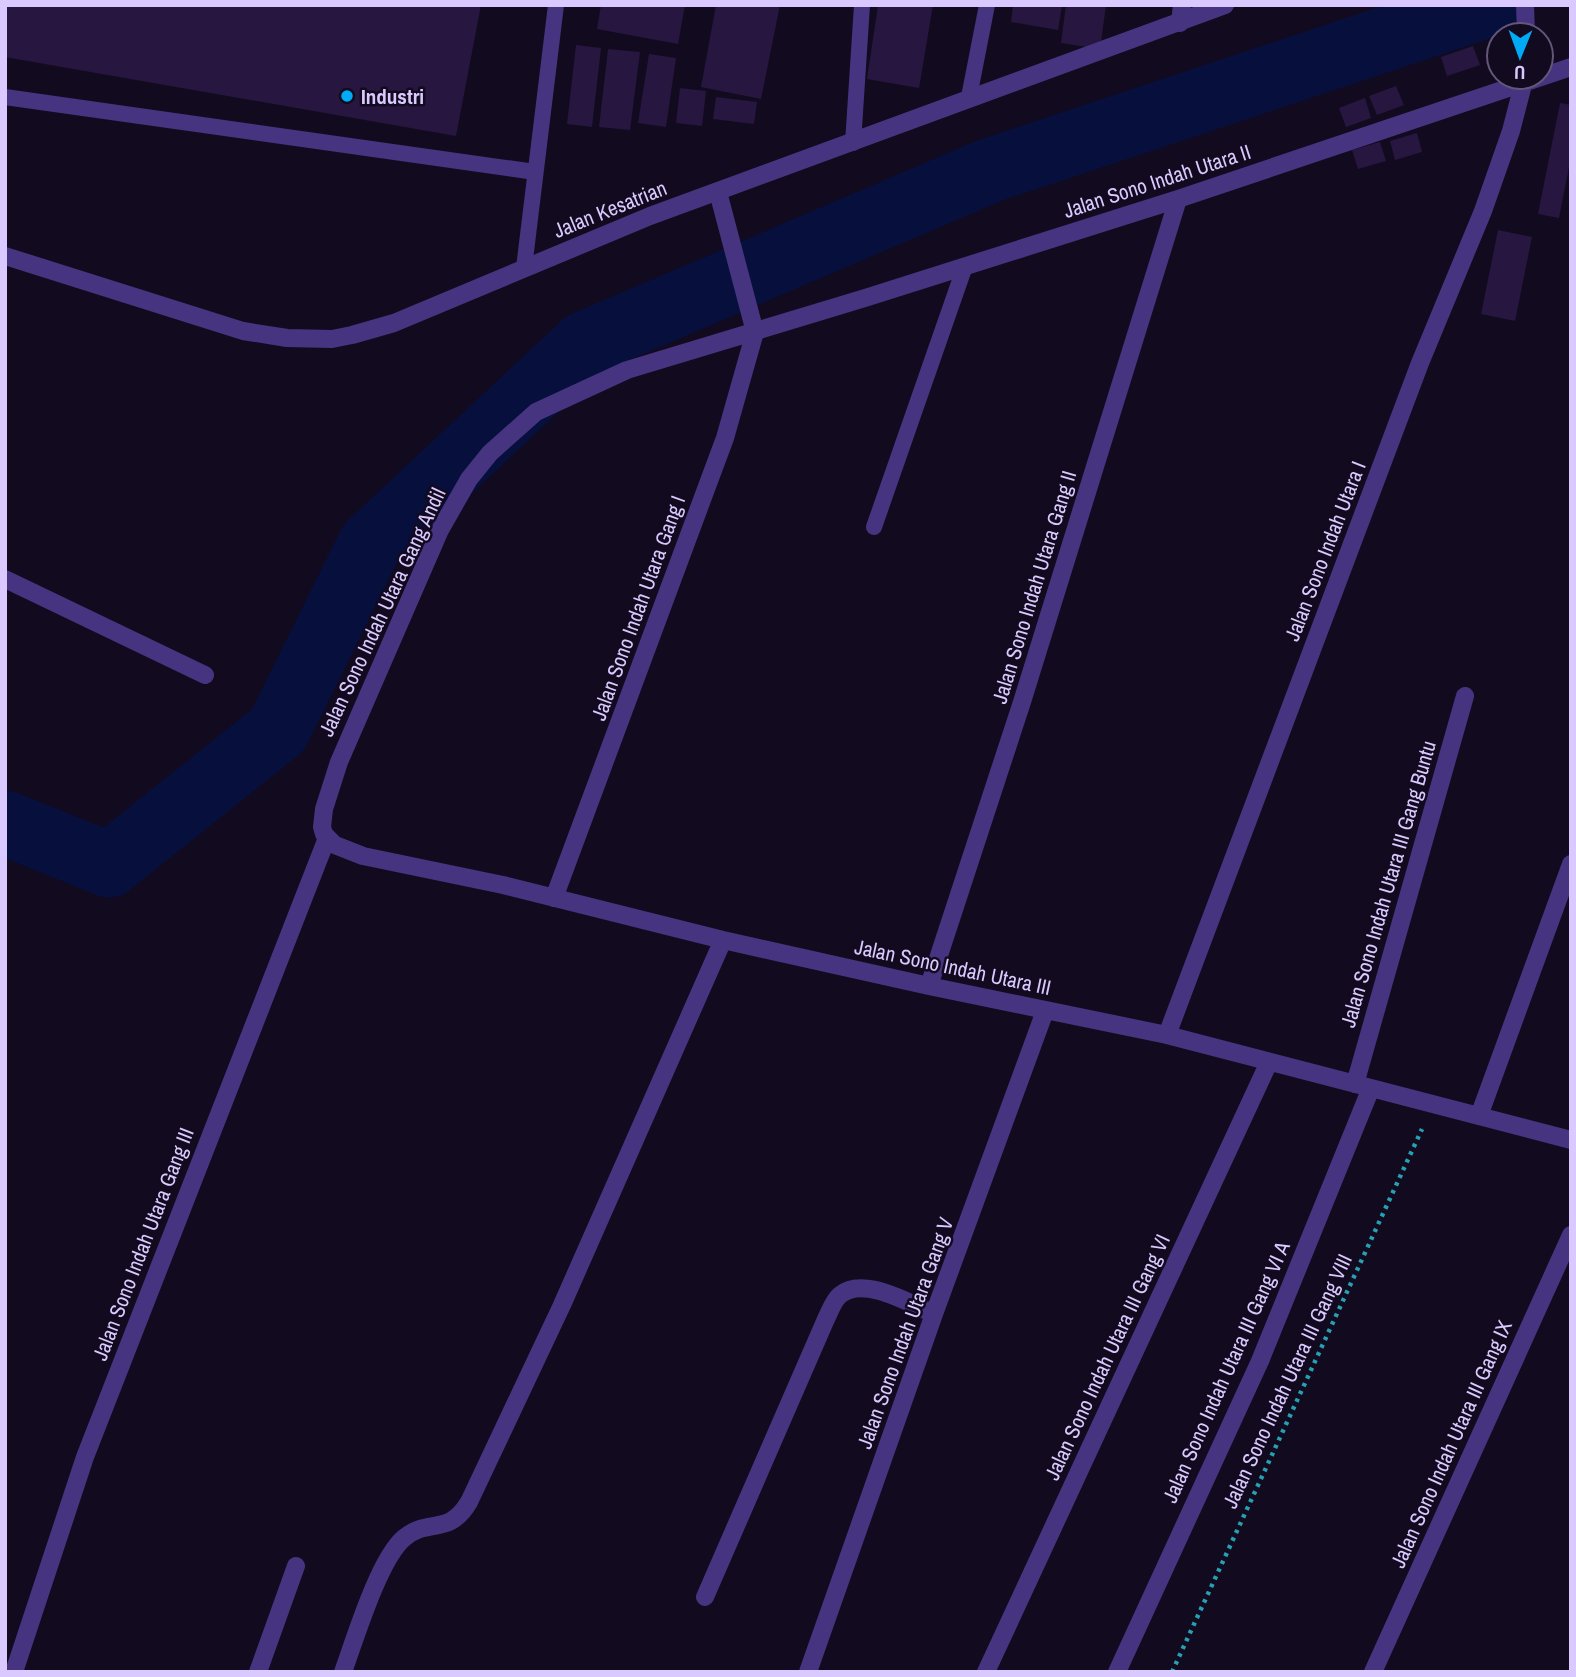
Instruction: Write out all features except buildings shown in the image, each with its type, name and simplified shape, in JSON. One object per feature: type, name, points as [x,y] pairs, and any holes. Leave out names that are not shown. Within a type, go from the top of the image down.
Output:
[{"type":"street","name":"Jalan Kesatrian","points":[[5,256],[243,331],[312,340],[352,335],[394,323],[650,216],[853,143],[1181,14],[1224,5]]},
{"type":"street","name":"Jalan Sono Indah Utara II","points":[[754,325],[965,266],[1178,199],[1493,91]]},
{"type":"street","name":"Jalan Sono Indah Utara I","points":[[1167,1035],[1420,363],[1483,211],[1522,91]]},
{"type":"street","points":[[718,192],[754,325]]},
{"type":"street","name":"Jalan Sono Indah Utara Gang II","points":[[929,986],[1022,702],[1178,199]]},
{"type":"street","name":"Jalan Sono Indah Utara Gang Andil","points":[[327,838],[322,827],[324,809],[344,749],[440,530],[469,479],[490,453],[536,412],[628,370],[754,325]]},
{"type":"street","name":"Jalan Sono Indah Utara Gang I","points":[[554,898],[725,438],[754,325]]},
{"type":"street","points":[[5,579],[205,675]]},
{"type":"street","name":"Jalan Sono Indah Utara III Gang Buntu","points":[[1363,1086],[1465,696]]},
{"type":"street","name":"Jalan Sono Indah Utara III","points":[[327,838],[343,849],[363,856],[929,986],[1167,1035],[1571,1140]]},
{"type":"street","name":"Jalan Sono Indah Utara Gang III","points":[[13,1672],[85,1457],[327,838]]},
{"type":"street","points":[[1479,1116],[1571,864]]},
{"type":"street","points":[[343,1672],[382,1573],[399,1543],[418,1530],[453,1521],[461,1515],[469,1502],[562,1305],[723,940]]},
{"type":"street","name":"Jalan Sono Indah Utara Gang V","points":[[808,1672],[934,1314],[1045,1011]]},
{"type":"street","name":"Jalan Sono Indah Utara III Gang VI","points":[[986,1672],[1269,1062]]},
{"type":"street","name":"Jalan Sono Indah Utara III Gang VI A","points":[[1117,1672],[1260,1361],[1363,1086]]},
{"type":"street","name":"Jalan Sono Indah Utara III Gang IX","points":[[1373,1672],[1571,1236]]},
{"type":"street","points":[[705,1597],[838,1297],[853,1289],[869,1289],[887,1293],[934,1314]]},
{"type":"street","points":[[258,1672],[296,1566]]},
{"type":"lane","points":[[524,268],[555,5]]},
{"type":"lane","points":[[853,143],[862,5]]},
{"type":"lane","points":[[969,97],[987,5]]},
{"type":"lane","points":[[5,97],[536,172]]},
{"type":"lane","points":[[874,527],[965,266]]},
{"type":"path","name":"Jalan Sono Indah Utara III Gang VIII","points":[[1172,1672],[1434,1105]]},
{"type":"waterway","points":[[5,823],[109,865],[278,730],[370,544],[584,344],[991,170],[1488,5]]},
{"type":"place","name":"Industri","points":[[347,96]]}]
